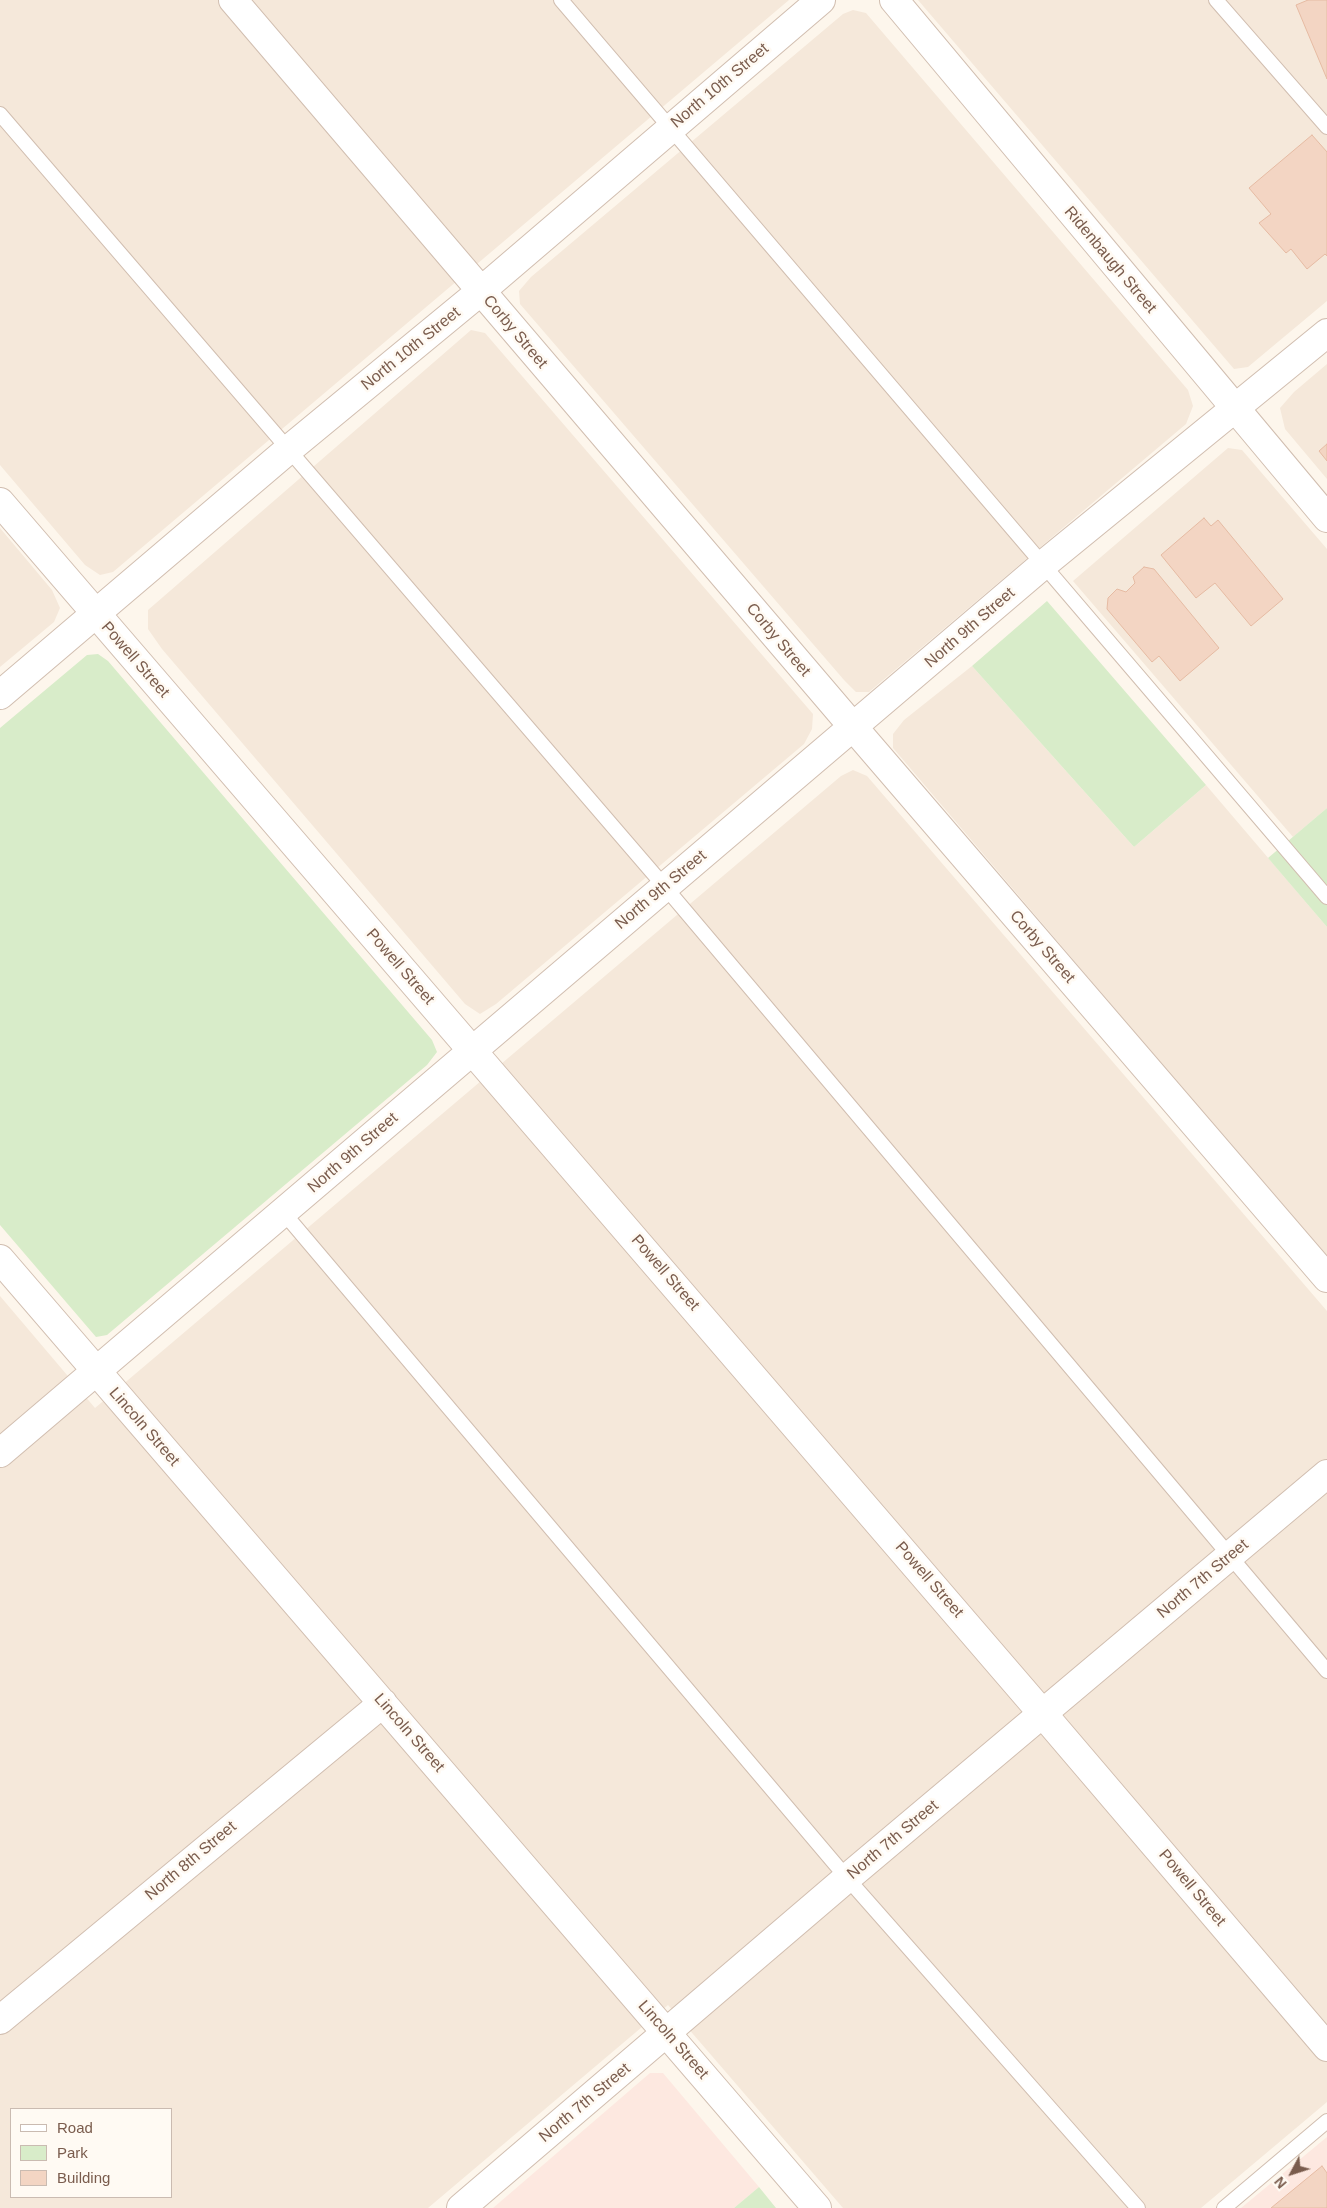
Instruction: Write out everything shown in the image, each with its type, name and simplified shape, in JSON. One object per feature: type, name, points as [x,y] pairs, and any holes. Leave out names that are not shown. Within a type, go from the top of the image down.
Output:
[{"type":"street","name":"Corby Street","points":[[233,0],[854,728],[1327,1278]]},
{"type":"street","name":"North 10th Street","points":[[0,695],[288,450],[481,291],[821,0]]},
{"type":"street","name":"Ridenbaugh Street","points":[[894,0],[1327,518]]},
{"type":"street","name":"North 9th Street","points":[[0,1453],[854,728],[1044,564],[1327,333]]},
{"type":"street","name":"Powell Street","points":[[0,502],[473,1050],[1327,2047]]},
{"type":"street","name":"Lincoln Street","points":[[0,1259],[817,2208]]},
{"type":"street","name":"North 7th Street","points":[[461,2208],[847,1878],[1327,1474]]},
{"type":"street","name":"North 8th Street","points":[[0,2020],[382,1703]]},
{"type":"lane","points":[[561,0],[1327,897]]},
{"type":"lane","points":[[1216,0],[1327,127]]},
{"type":"lane","points":[[0,114],[288,450],[471,659],[1327,1671]]},
{"type":"lane","points":[[283,1212],[847,1878],[1138,2208]]},
{"type":"lane","points":[[1224,2208],[1327,2121]]},
{"type":"shaded area","points":[[0,0],[789,0],[113,572],[100,575],[85,565],[0,465]]},
{"type":"shaded area","points":[[918,0],[1327,0],[1327,301],[1248,367],[1234,369]]},
{"type":"shaded area","points":[[853,10],[866,13],[1188,390],[1193,406],[1186,424],[869,692],[856,692],[844,680],[520,304],[519,291],[531,277],[843,14]]},
{"type":"shaded area","points":[[471,330],[485,333],[813,714],[812,729],[804,744],[496,1004],[480,1014],[465,1004],[162,649],[148,629],[148,610]]},
{"type":"shaded area","points":[[1327,364],[1327,479],[1285,429],[1280,408],[1294,392]]},
{"type":"shaded area","points":[[1228,448],[1242,450],[1327,549],[1327,808],[1293,837],[1073,581]]},
{"type":"shaded area","points":[[0,528],[52,590],[60,608],[54,622],[0,667]]},
{"type":"shaded area","points":[[972,666],[1134,847],[1206,785],[1327,927],[1327,1258],[893,748],[893,734],[904,720]]},
{"type":"shaded area","points":[[853,770],[867,776],[1327,1311],[1327,2102],[1201,2208],[843,2208],[668,2005],[428,2208],[0,2208],[0,1296],[95,1408],[841,776]]},
{"type":"shaded area","points":[[650,2073],[663,2073],[759,2187],[734,2208],[493,2208]]},
{"type":"shaded area","points":[[1327,2137],[1327,2208],[1241,2208]]},
{"type":"green space","points":[[1047,601],[1206,785],[1134,847],[972,666]]},
{"type":"green space","points":[[98,654],[108,661],[432,1040],[437,1052],[427,1065],[107,1335],[96,1337],[0,1225],[0,728],[87,655]]},
{"type":"green space","points":[[1327,808],[1327,927],[1268,858]]},
{"type":"green space","points":[[759,2187],[776,2208],[734,2208]]},
{"type":"building","points":[[1308,0],[1327,0],[1327,79],[1296,5]]},
{"type":"building","points":[[1312,135],[1327,152],[1327,256],[1325,254],[1307,269],[1291,249],[1286,253],[1259,223],[1271,214],[1249,188]]},
{"type":"building","points":[[1327,444],[1327,461],[1319,451]]},
{"type":"building","points":[[1204,518],[1211,526],[1218,520],[1283,599],[1251,626],[1215,583],[1196,598],[1161,555]]},
{"type":"building","points":[[1144,567],[1154,569],[1219,648],[1180,681],[1159,656],[1152,662],[1107,609],[1108,598],[1117,589],[1126,592],[1135,583],[1133,577]]},
{"type":"building","points":[[1322,2166],[1327,2173],[1327,2208],[1271,2208]]}]
